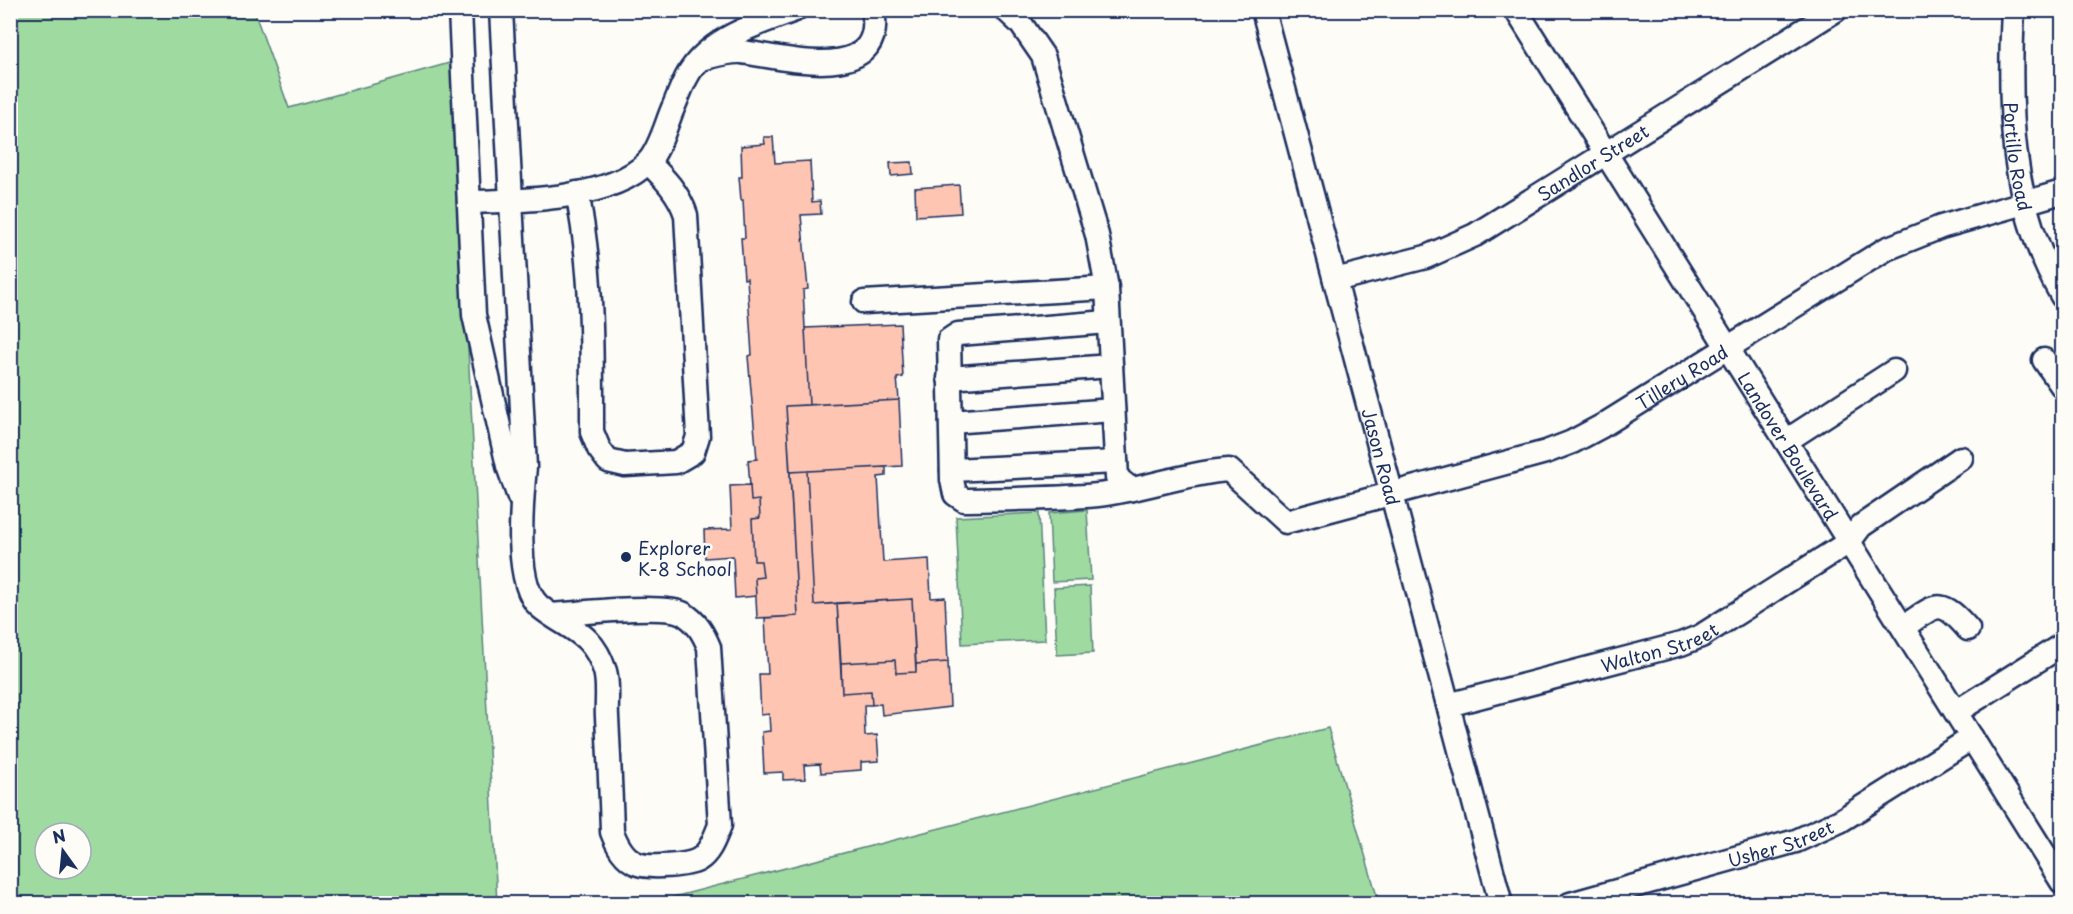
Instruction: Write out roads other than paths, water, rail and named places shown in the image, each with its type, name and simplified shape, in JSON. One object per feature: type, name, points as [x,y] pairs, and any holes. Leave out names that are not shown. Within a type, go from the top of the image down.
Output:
[{"type":"street","points":[[460,10],[478,335],[508,466],[522,504]]},
{"type":"street","points":[[501,10],[525,467],[522,504],[525,577],[537,604],[553,615],[590,640],[605,673],[612,832],[617,846],[638,864],[677,865],[698,860],[709,848],[720,825],[709,646],[701,628],[682,612],[652,610],[553,615]]},
{"type":"street","points":[[469,202],[510,201],[577,194],[601,188],[648,162],[692,67],[718,43],[795,10]]},
{"type":"street","points":[[701,59],[741,52],[800,62],[853,58],[864,51],[871,38],[873,10]]},
{"type":"street","points":[[1006,10],[1021,24],[1043,57],[1097,236],[1107,288],[1117,478],[1131,489]]},
{"type":"street","name":"Jason Road","points":[[1263,10],[1501,903]]},
{"type":"street","name":"Landover Boulevard","points":[[1515,10],[2062,882]]},
{"type":"street","name":"Sandlor Street","points":[[1335,280],[1426,257],[1452,247],[1606,154],[1813,17],[1836,10]]},
{"type":"street","name":"Portillo Road","points":[[2013,10],[2009,86],[2011,126],[2025,203],[2039,247],[2062,296]]},
{"type":"street","points":[[577,194],[583,222],[587,279],[592,432],[608,461],[625,465],[676,462],[693,452],[698,436],[686,215],[681,201],[671,186],[648,162]]},
{"type":"street","name":"Tillery Road","points":[[1131,489],[1152,486],[1198,472],[1229,470],[1286,522],[1546,452],[1572,442],[1602,426],[1886,249],[1941,227],[2062,192]]},
{"type":"street","points":[[864,303],[1107,288]]},
{"type":"street","points":[[1108,322],[958,334],[949,340],[952,470],[955,494],[964,500],[1099,495],[1131,489]]},
{"type":"street","points":[[2044,360],[2062,386]]},
{"type":"street","points":[[949,378],[1111,366]]},
{"type":"street","points":[[1786,441],[1894,371]]},
{"type":"street","points":[[951,422],[1113,410]]},
{"type":"street","name":"Walton Street","points":[[1448,705],[1680,644],[1701,636],[1849,542],[1861,526],[1961,458]]},
{"type":"street","points":[[952,470],[1116,462]]},
{"type":"street","points":[[1903,627],[1932,608],[1942,606],[1951,609],[1968,629]]},
{"type":"street","points":[[1956,712],[2062,645]]},
{"type":"street","name":"Usher Street","points":[[1570,903],[1796,841],[1840,821],[1972,738]]},
{"type":"place","name":"Explorer K-8 School","points":[[626,557]]}]
